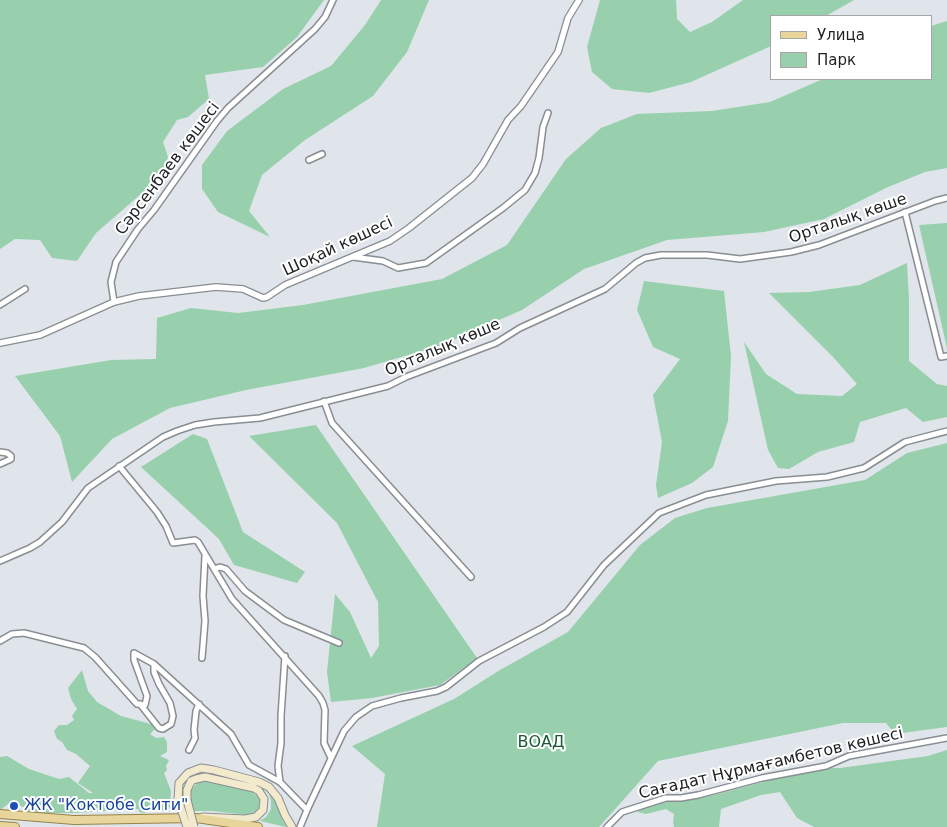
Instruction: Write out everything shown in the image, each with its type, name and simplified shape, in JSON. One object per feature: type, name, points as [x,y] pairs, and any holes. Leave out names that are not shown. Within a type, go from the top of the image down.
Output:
[{"type":"main road","points":[[187,827],[178,798],[179,783],[188,773],[201,768],[259,782],[269,787],[278,798],[292,827]]},
{"type":"main road","points":[[0,814],[74,820],[196,818],[218,816],[245,818],[256,817],[263,810],[264,799],[259,791],[254,788],[205,776],[196,778],[191,781],[187,790],[187,800],[194,827]]},
{"type":"main road","points":[[196,818],[258,827]]},
{"type":"main road","points":[[0,826],[15,827]]},
{"type":"street","name":"Сәрсенбаев көшесі","points":[[114,302],[111,282],[116,262],[138,229],[228,108],[316,30],[333,0]]},
{"type":"street","name":"Шоқай көшесі","points":[[0,343],[40,335],[114,302],[139,296],[216,287],[243,289],[263,298],[267,297],[285,286],[390,241],[472,178],[483,164],[508,120],[522,106],[558,52],[568,18],[579,0]]},
{"type":"street","points":[[353,257],[383,261],[398,268],[426,264],[503,208],[525,190],[535,173],[543,127],[548,113]]},
{"type":"street","points":[[309,160],[322,154]]},
{"type":"street","name":"Орталық көше","points":[[0,561],[30,548],[46,538],[62,522],[88,488],[163,437],[195,425],[260,418],[388,386],[406,377],[496,343],[520,328],[605,289],[636,263],[645,258],[662,255],[707,255],[740,259],[771,256],[819,245],[947,198]]},
{"type":"street","points":[[905,212],[941,356],[947,356]]},
{"type":"street","points":[[0,305],[25,290]]},
{"type":"street","points":[[324,402],[332,423],[471,577]]},
{"type":"street","points":[[300,827],[306,810],[344,731],[356,717],[372,706],[437,691],[446,687],[479,661],[568,612],[604,565],[659,513],[706,495],[776,481],[827,477],[864,468],[905,442],[947,431]]},
{"type":"street","points":[[0,452],[7,453],[11,456],[11,459],[0,464]]},
{"type":"street","points":[[119,466],[157,512],[166,526],[173,543],[195,540],[198,542],[232,599],[285,656],[324,703],[324,743],[331,758]]},
{"type":"street","points":[[202,658],[205,621],[203,596],[206,554]]},
{"type":"street","points":[[214,569],[220,567],[226,569],[245,591],[284,620],[339,642]]},
{"type":"street","points":[[0,641],[12,634],[24,633],[84,648],[95,657],[137,704],[145,705],[147,696],[134,660],[134,653],[154,664],[231,734],[249,765],[280,782],[306,810]]},
{"type":"street","points":[[280,782],[278,766],[281,743],[285,656]]},
{"type":"street","points":[[140,704],[159,728],[163,729],[171,724],[173,716],[170,703],[158,684],[154,672],[154,664]]},
{"type":"street","points":[[189,750],[195,738],[196,711],[199,704]]},
{"type":"street","name":"Сағадат Нұрмағамбетов көшесі","points":[[607,827],[622,812],[666,798],[681,798],[705,794],[762,778],[826,766],[849,756],[947,738]]},
{"type":"green space","points":[[0,0],[324,0],[297,37],[263,67],[205,75],[209,99],[188,117],[177,120],[163,142],[168,157],[164,170],[157,180],[96,233],[77,261],[52,258],[40,240],[15,239],[0,249]]},
{"type":"green space","points":[[381,0],[429,0],[407,52],[373,96],[305,140],[262,175],[249,211],[270,237],[218,212],[202,189],[202,165],[227,131],[283,89],[331,66],[365,25]]},
{"type":"green space","points":[[600,0],[676,0],[677,19],[690,32],[712,22],[743,0],[854,0],[828,15],[770,15],[770,46],[691,82],[649,93],[612,89],[592,72],[587,47]]},
{"type":"green space","points":[[947,21],[947,168],[925,172],[888,187],[824,219],[764,232],[667,240],[584,269],[522,310],[442,345],[364,368],[246,390],[170,408],[112,439],[72,482],[60,436],[15,376],[111,360],[156,359],[157,318],[191,308],[238,313],[303,305],[442,279],[507,245],[566,159],[601,128],[637,114],[712,111],[770,102],[821,80],[932,80],[932,26]]},
{"type":"green space","points":[[947,223],[947,348],[919,225]]},
{"type":"green space","points":[[907,263],[909,361],[937,384],[947,386],[947,417],[923,422],[906,408],[860,422],[854,442],[818,452],[789,469],[778,468],[768,450],[744,342],[766,374],[797,394],[842,396],[857,384],[833,357],[769,293],[809,292],[860,285]]},
{"type":"green space","points":[[644,281],[724,291],[731,356],[728,421],[713,467],[692,483],[658,498],[656,485],[662,442],[653,395],[680,359],[653,347],[637,310]]},
{"type":"green space","points":[[316,425],[477,658],[440,685],[372,698],[331,702],[327,672],[335,594],[350,612],[371,658],[379,646],[378,602],[337,523],[249,436]]},
{"type":"green space","points":[[193,434],[207,439],[243,532],[305,572],[297,583],[234,565],[219,539],[141,467]]},
{"type":"green space","name":"ВОАД","points":[[947,443],[947,727],[895,734],[886,723],[843,723],[658,761],[599,827],[377,827],[385,774],[352,746],[454,699],[500,670],[568,632],[640,545],[675,518],[707,508],[865,480],[907,453]]},
{"type":"green space","points":[[82,670],[88,691],[97,702],[121,716],[151,724],[155,729],[150,734],[156,738],[164,737],[167,742],[167,752],[160,756],[169,760],[166,766],[167,770],[164,773],[171,791],[170,807],[166,811],[147,807],[145,813],[139,812],[139,809],[74,813],[28,813],[25,807],[8,804],[0,810],[0,757],[7,756],[29,769],[59,779],[69,777],[89,793],[93,793],[78,783],[90,766],[76,754],[67,750],[62,742],[57,739],[54,731],[59,725],[67,725],[74,720],[72,716],[77,709],[71,699],[68,688]]},
{"type":"green space","points":[[947,750],[947,827],[814,827],[797,818],[780,792],[761,795],[721,809],[719,827],[674,827],[674,814],[666,809],[646,814],[637,812],[651,804],[668,799],[687,800],[714,795],[821,768],[840,768],[928,756]]},
{"type":"green space","points":[[205,780],[252,791],[260,800],[259,807],[255,812],[248,815],[193,811],[190,791],[197,783]]},
{"type":"green space","points":[[263,788],[273,797],[286,827],[260,821],[266,817],[271,809],[269,794]]},
{"type":"place","name":"ЖК \"Коктобе Сити\"","points":[[14,806]]}]
